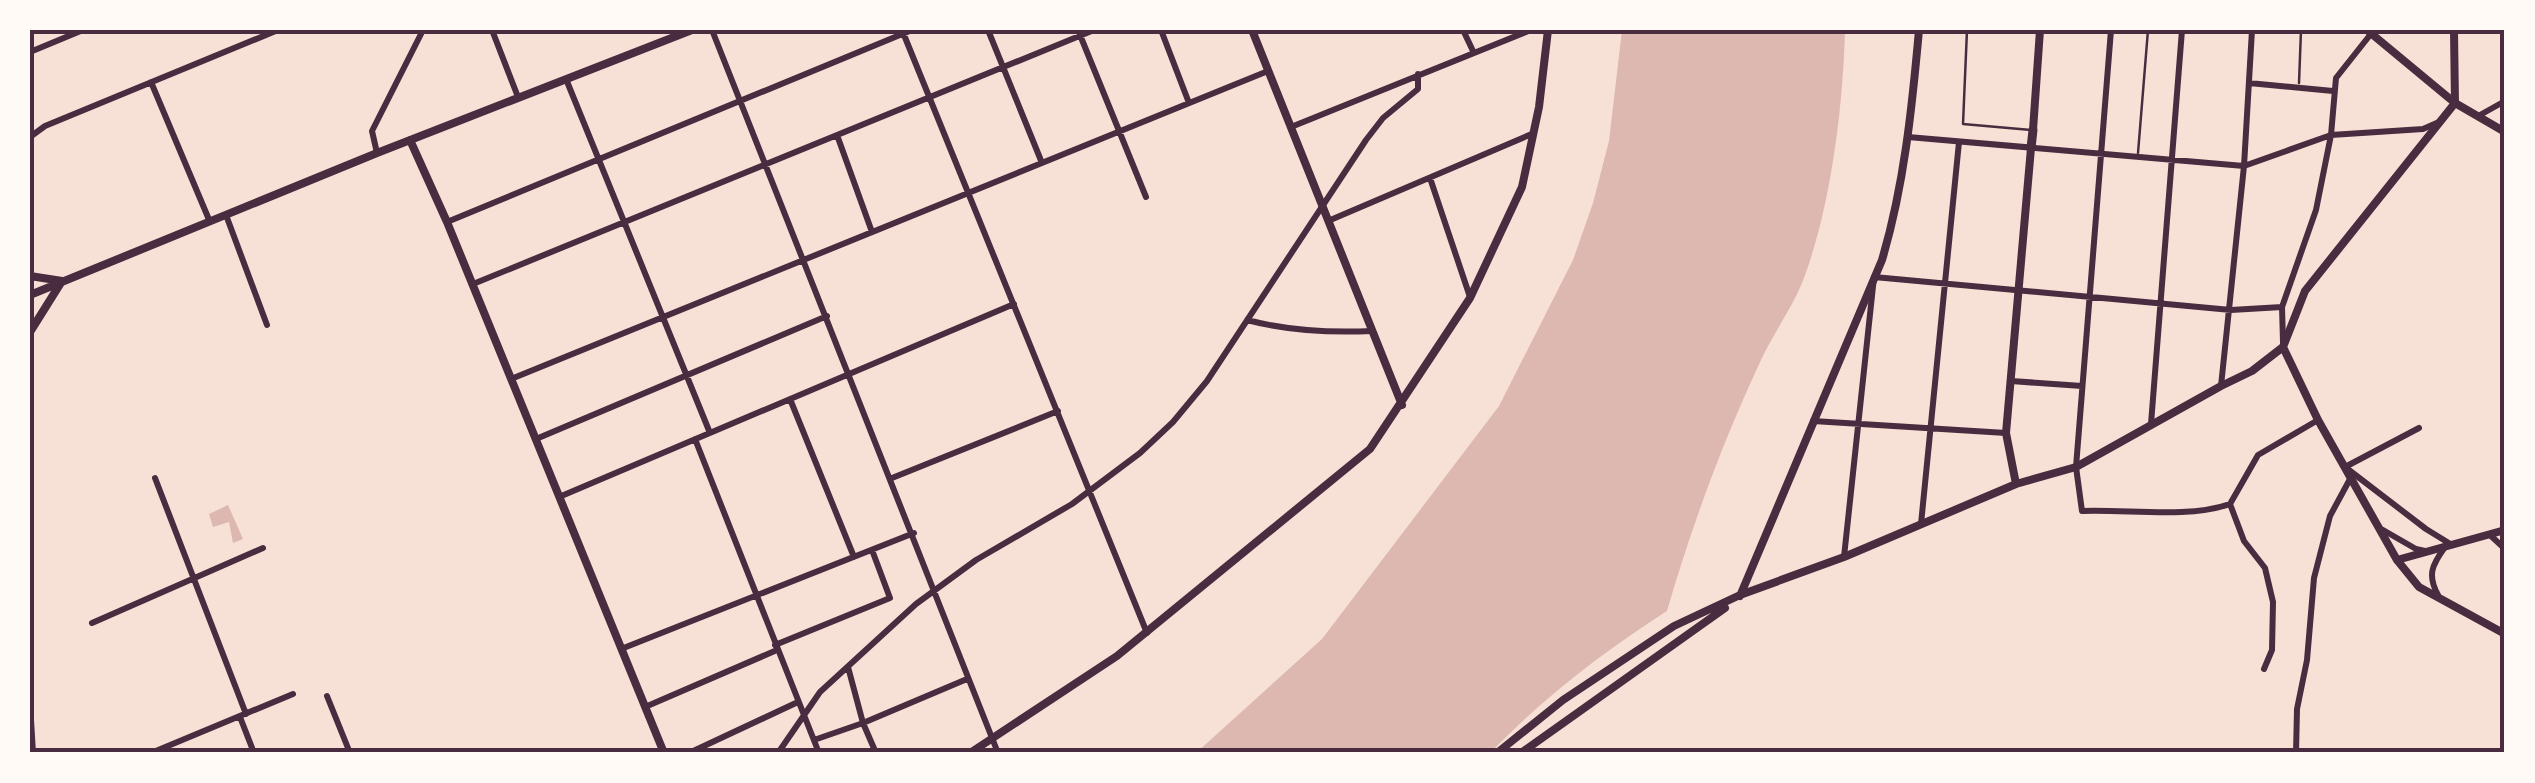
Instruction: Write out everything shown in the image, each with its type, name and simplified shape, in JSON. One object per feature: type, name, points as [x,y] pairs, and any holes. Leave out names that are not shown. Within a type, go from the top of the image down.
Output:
[{"type":"main road","points":[[2031,148],[2033,130]]},
{"type":"street","points":[[30,52],[83,30]]},
{"type":"street","points":[[30,137],[46,126],[278,30]]},
{"type":"street","points":[[377,153],[372,131],[423,30]]},
{"type":"street","points":[[492,30],[518,97]]},
{"type":"street","points":[[30,295],[692,30]]},
{"type":"street","points":[[712,30],[914,532],[967,680],[998,753]]},
{"type":"street","points":[[988,30],[1042,163]]},
{"type":"street","points":[[472,284],[1094,30]]},
{"type":"street","points":[[1161,30],[1190,102]]},
{"type":"street","points":[[1252,30],[1402,405]]},
{"type":"street","points":[[1463,30],[1473,51]]},
{"type":"street","points":[[1291,127],[1530,30]]},
{"type":"street","points":[[970,753],[1085,680],[1147,633],[1370,449],[1470,298],[1522,187],[1535,133],[1548,30]]},
{"type":"street","points":[[1521,753],[1707,623],[1740,595],[1893,223],[1908,136],[1919,30]]},
{"type":"street","points":[[2033,130],[2040,30]]},
{"type":"street","points":[[2111,30],[2076,467],[2082,511],[2212,510],[2230,504],[2258,456],[2318,420]]},
{"type":"street","points":[[2151,424],[2182,30]]},
{"type":"street","points":[[2220,386],[2244,166],[2252,30]]},
{"type":"street","points":[[1497,753],[1564,700],[1674,626],[1740,595],[1844,557],[2016,484],[2076,467],[2252,371],[2283,347],[2306,291],[2455,103],[2454,30]]},
{"type":"street","points":[[447,222],[906,31],[1147,633]]},
{"type":"street","points":[[2505,132],[2455,103],[2371,31],[2336,78],[2331,135],[2316,210],[2282,307],[2283,347],[2318,420],[2396,560],[2419,587],[2505,634]]},
{"type":"street","points":[[1079,33],[1146,197]]},
{"type":"street","points":[[511,379],[1268,70]]},
{"type":"street","points":[[778,753],[820,692],[934,592],[976,560],[1091,490],[1173,422],[1207,380],[1383,118],[1418,88],[1418,74]]},
{"type":"street","points":[[566,80],[710,433]]},
{"type":"street","points":[[151,82],[210,222]]},
{"type":"street","points":[[2249,84],[2334,91]]},
{"type":"street","points":[[2480,115],[2505,101]]},
{"type":"street","points":[[1908,136],[2244,166],[2331,135],[2412,130],[2440,122]]},
{"type":"street","points":[[1328,220],[1535,133]]},
{"type":"street","points":[[836,136],[872,232]]},
{"type":"street","points":[[410,140],[664,753]]},
{"type":"street","points":[[1921,524],[1959,142]]},
{"type":"street","points":[[2016,484],[2006,433],[2031,148]]},
{"type":"street","points":[[1430,178],[1470,298]]},
{"type":"street","points":[[226,216],[267,325]]},
{"type":"street","points":[[30,276],[62,281]]},
{"type":"street","points":[[1874,277],[2231,310],[2282,307]]},
{"type":"street","points":[[1844,557],[1874,277]]},
{"type":"street","points":[[30,332],[62,281]]},
{"type":"street","points":[[559,497],[1014,304]]},
{"type":"street","points":[[536,439],[827,316]]},
{"type":"street","points":[[1247,320],[1312,331],[1372,331]]},
{"type":"street","points":[[2011,380],[2082,386]]},
{"type":"street","points":[[790,399],[854,556]]},
{"type":"street","points":[[892,478],[1058,411]]},
{"type":"street","points":[[1812,421],[2006,433]]},
{"type":"street","points":[[2344,467],[2419,428]]},
{"type":"street","points":[[695,440],[818,753]]},
{"type":"street","points":[[2344,467],[2449,546]]},
{"type":"street","points":[[154,478],[194,577],[254,753]]},
{"type":"street","points":[[2296,753],[2297,709],[2307,660],[2314,578],[2330,516],[2350,480]]},
{"type":"street","points":[[2230,504],[2244,541],[2266,568],[2273,602],[2272,650],[2264,669]]},
{"type":"street","points":[[2379,528],[2416,549],[2431,552]]},
{"type":"street","points":[[2396,560],[2505,530]]},
{"type":"street","points":[[621,649],[914,532]]},
{"type":"street","points":[[2490,534],[2505,548]]},
{"type":"street","points":[[2440,599],[2430,576],[2434,562],[2449,546]]},
{"type":"street","points":[[92,623],[263,548]]},
{"type":"street","points":[[645,707],[890,598],[872,550]]},
{"type":"street","points":[[848,666],[863,723],[876,753]]},
{"type":"street","points":[[814,740],[967,680]]},
{"type":"street","points":[[151,753],[293,694]]},
{"type":"street","points":[[327,696],[350,753]]},
{"type":"street","points":[[689,753],[798,702]]},
{"type":"street","points":[[30,720],[33,751]]},
{"type":"lane","points":[[1967,30],[1962,124],[2033,130]]},
{"type":"lane","points":[[2138,157],[2148,30]]},
{"type":"lane","points":[[2298,88],[2302,30]]},
{"type":"shaded area","points":[[1622,30],[1845,30],[1834,156],[1813,250],[1800,289],[1761,360],[1721,452],[1667,611],[1574,677],[1490,753],[1196,753],[1322,639],[1499,406],[1573,260],[1593,203],[1609,141]]},
{"type":"shaded area","points":[[228,505],[243,539],[233,543],[229,522],[213,527],[209,514]]}]
